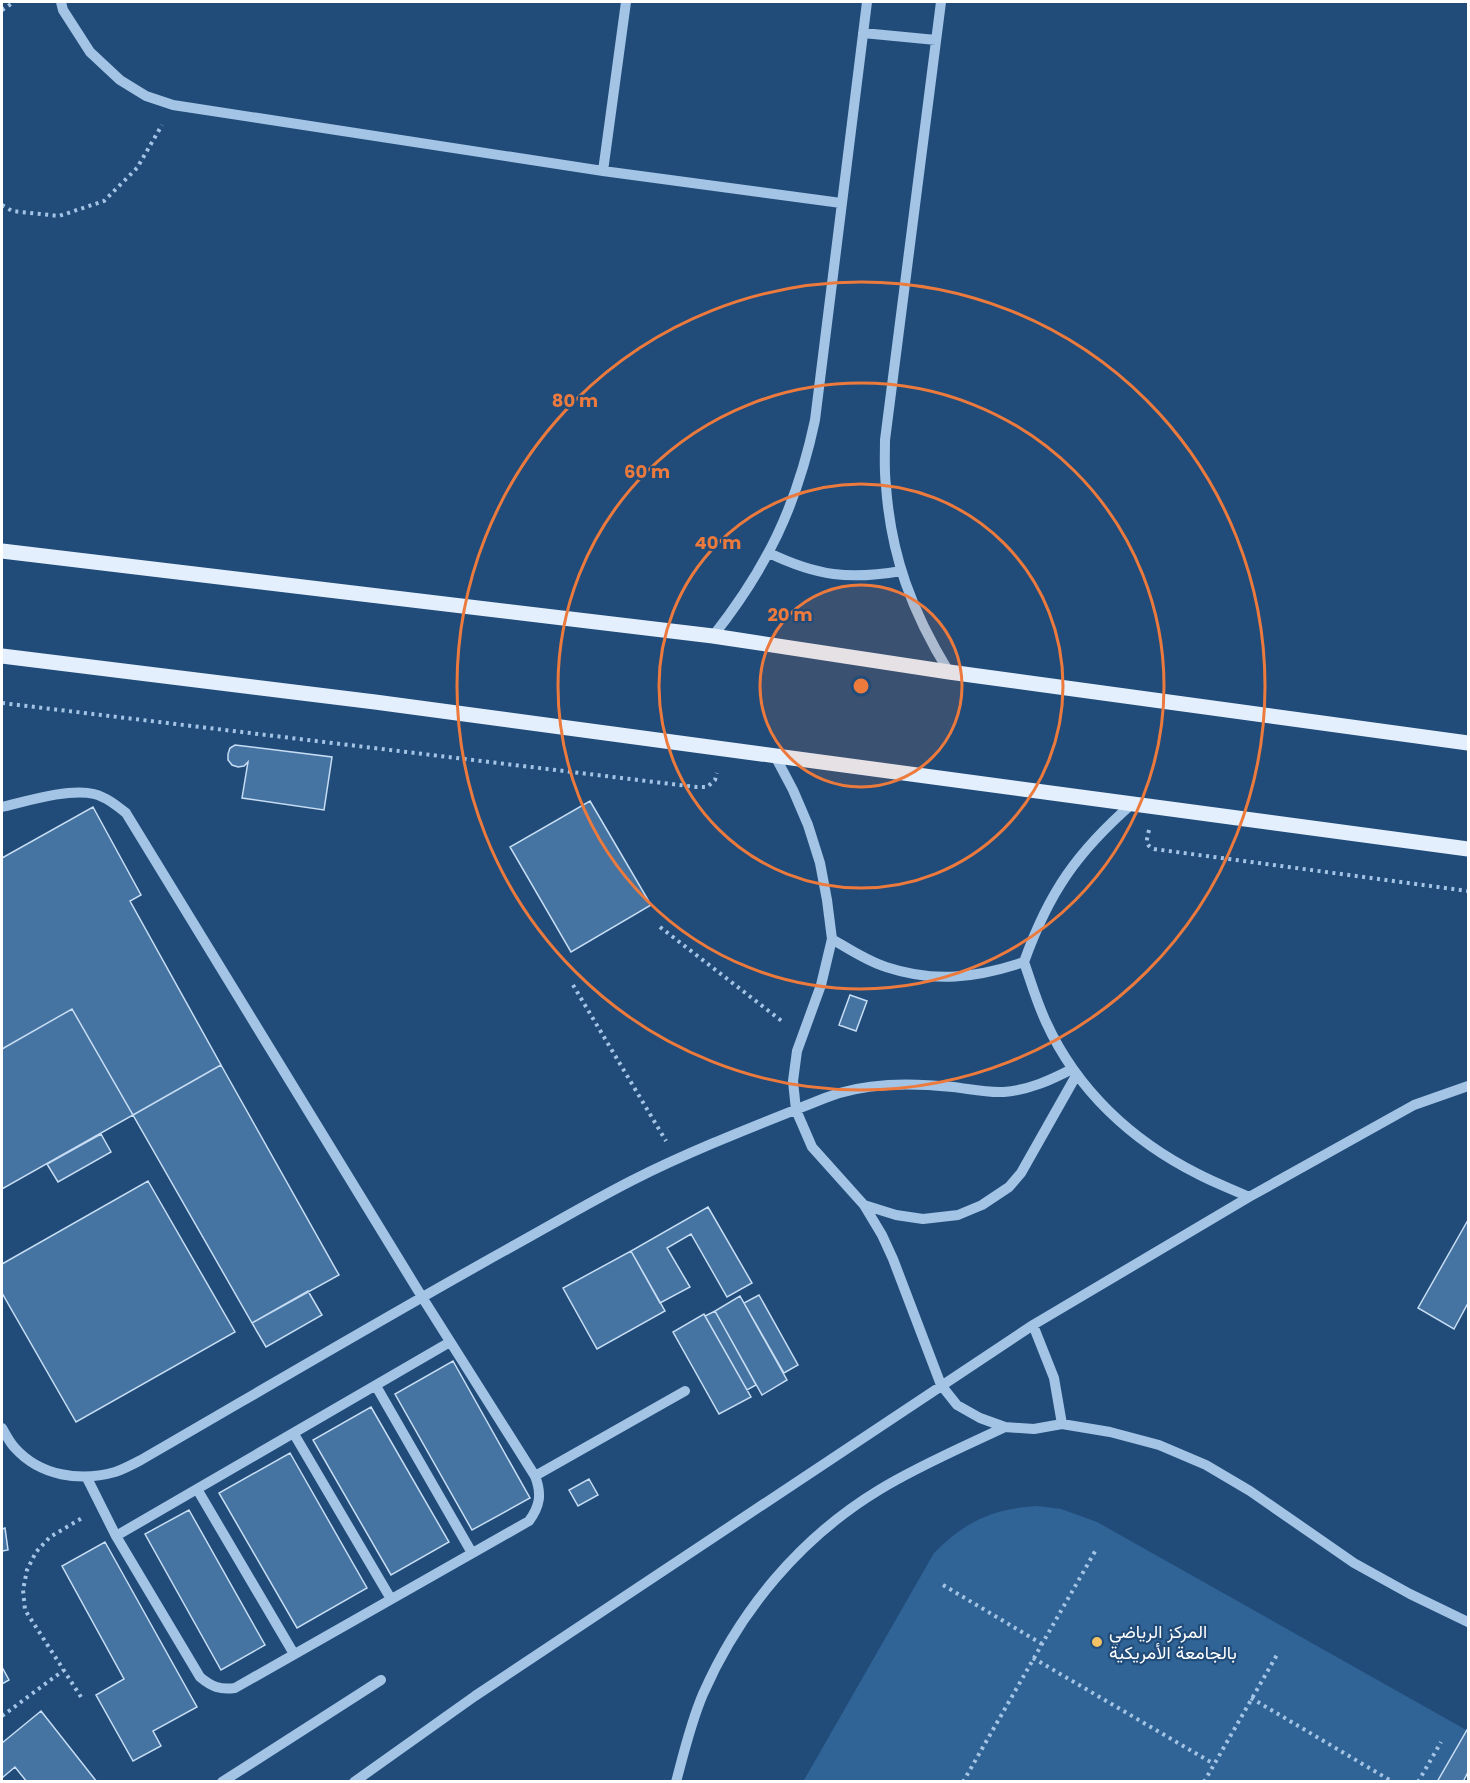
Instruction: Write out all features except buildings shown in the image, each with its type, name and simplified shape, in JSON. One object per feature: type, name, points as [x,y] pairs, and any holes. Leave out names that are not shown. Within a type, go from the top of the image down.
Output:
[{"type":"main road","points":[[2,551],[713,636],[949,672],[1468,743]]},
{"type":"main road","points":[[2,656],[387,703],[1468,849]]},
{"type":"street","points":[[61,2],[63,10],[90,52],[120,80],[146,96],[173,105],[603,171],[841,202]]},
{"type":"street","points":[[603,171],[626,2]]},
{"type":"street","points":[[713,636],[752,582],[769,553],[785,521],[808,454],[867,2]]},
{"type":"street","points":[[941,2],[885,440],[885,484],[891,528],[901,571],[929,640],[949,672]]},
{"type":"street","points":[[863,33],[936,40]]},
{"type":"street","points":[[769,553],[794,565],[847,576],[874,576],[901,571]]},
{"type":"street","points":[[775,756],[808,825],[820,863],[832,939],[821,985],[796,1051],[793,1081],[796,1110],[812,1147],[864,1205],[882,1235],[941,1385],[957,1405],[980,1418],[1005,1426],[1034,1429],[1062,1424],[1110,1432],[1159,1445],[1206,1465],[1250,1491],[1354,1563],[1468,1622]]},
{"type":"street","points":[[2,807],[69,793],[81,793],[93,794],[110,801],[126,813],[422,1297],[535,1476],[540,1487],[540,1497],[537,1510],[529,1521],[235,1688],[222,1689],[210,1686],[200,1677],[116,1536],[87,1478]]},
{"type":"street","points":[[1134,803],[1086,848],[1066,874],[1044,912],[1024,962],[1046,1021],[1075,1072],[1102,1106],[1164,1155],[1248,1197]]},
{"type":"street","points":[[832,939],[884,967],[912,974],[969,977],[998,971],[1024,962]]},
{"type":"street","points":[[2,1428],[15,1448],[36,1465],[60,1475],[87,1478],[117,1472],[422,1297],[631,1181],[722,1140],[829,1096],[860,1089],[891,1085],[923,1085],[981,1092],[1005,1092],[1075,1072]]},
{"type":"street","points":[[864,1205],[896,1215],[923,1219],[958,1215],[982,1205],[1009,1187],[1021,1173],[1075,1072]]},
{"type":"street","points":[[354,1782],[475,1696],[1034,1324],[1248,1197],[1414,1105],[1468,1086]]},
{"type":"street","points":[[1034,1324],[1054,1378],[1062,1424]]},
{"type":"street","points":[[116,1536],[450,1342]]},
{"type":"street","points":[[376,1386],[472,1553]]},
{"type":"street","points":[[535,1476],[685,1391]]},
{"type":"street","points":[[676,1782],[687,1739],[703,1695],[728,1643],[788,1563],[833,1521],[879,1490],[1005,1426]]},
{"type":"street","points":[[294,1434],[391,1599]]},
{"type":"street","points":[[197,1489],[294,1654]]},
{"type":"street","points":[[222,1782],[381,1680]]},
{"type":"path","points":[[2,10],[14,2]]},
{"type":"path","points":[[2,205],[12,211],[59,216],[104,201],[137,168],[173,105]]},
{"type":"path","points":[[2,703],[696,787],[707,787],[715,780],[721,748]]},
{"type":"path","points":[[1155,806],[1146,842],[1154,849],[1468,891]]},
{"type":"path","points":[[660,927],[803,1037]]},
{"type":"path","points":[[573,985],[678,1160]]},
{"type":"path","points":[[81,1697],[25,1610],[23,1590],[27,1570],[36,1552],[50,1537],[101,1507]]},
{"type":"path","points":[[963,1782],[1096,1548]]},
{"type":"path","points":[[943,1585],[1042,1644]]},
{"type":"path","points":[[1204,1782],[1278,1653]]},
{"type":"path","points":[[1033,1658],[1214,1764]]},
{"type":"path","points":[[2,1716],[64,1670]]},
{"type":"path","points":[[1251,1698],[1393,1782]]},
{"type":"path","points":[[1418,1782],[1441,1742]]},
{"type":"shaded area","name":"المركز الرياضي بالجامعة الأمريكية","points":[[1037,1506],[1061,1509],[1097,1522],[1468,1731],[1468,1772],[1463,1781],[803,1782],[934,1553],[957,1533],[981,1519],[1006,1510]]},
{"type":"place","name":"المركز الرياضي بالجامعة الأمريكية","points":[[1097,1642]]}]
